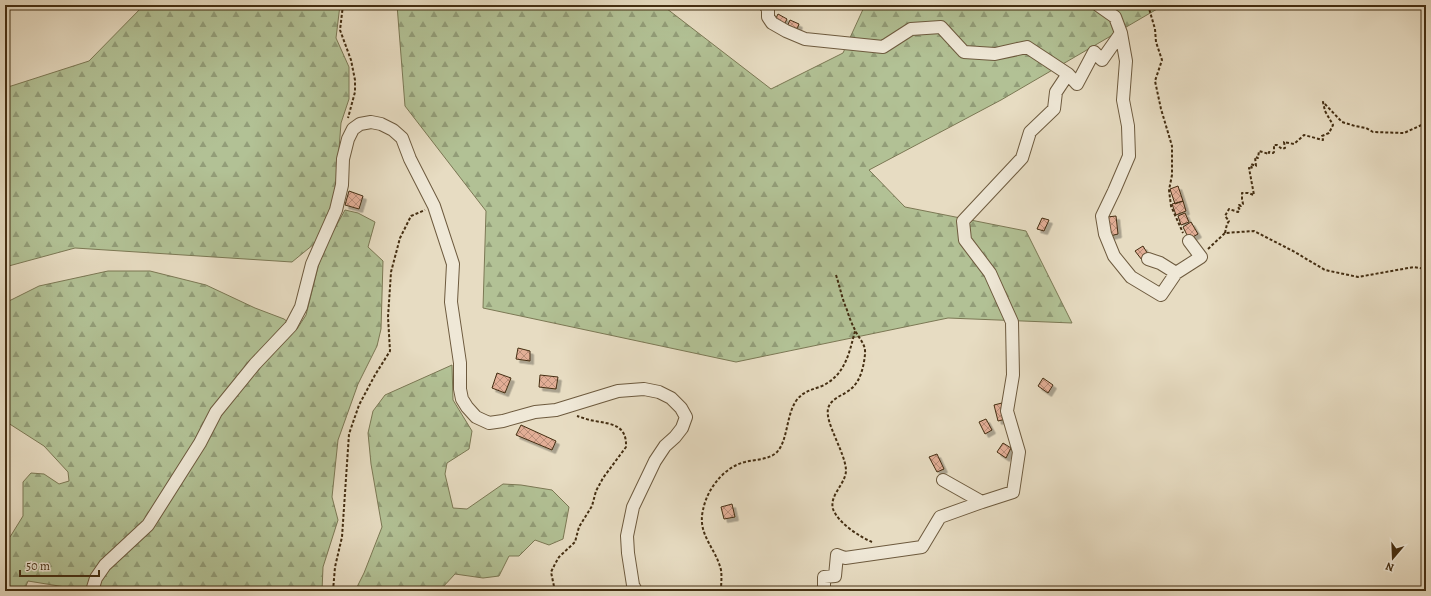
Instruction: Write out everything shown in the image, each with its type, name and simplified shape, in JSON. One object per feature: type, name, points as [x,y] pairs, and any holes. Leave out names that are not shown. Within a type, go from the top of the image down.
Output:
[{"type":"street","points":[[765,5],[768,9],[768,17],[772,23],[805,39],[883,46],[912,29],[941,27],[964,52],[995,54],[1027,47],[1068,74],[1077,84],[1094,52],[1102,60],[1121,33]]},
{"type":"street","points":[[1098,5],[1115,16],[1121,33],[1126,61],[1123,100],[1128,126],[1129,156],[1102,216],[1105,234],[1114,256],[1131,277],[1162,295],[1176,273],[1201,257],[1189,240]]},
{"type":"street","points":[[824,591],[824,577],[835,576],[836,555],[845,558],[922,547],[940,516],[1013,492],[1019,452],[1007,411],[1013,375],[1012,322],[990,273],[965,240],[963,221],[1022,158],[1030,132],[1054,109],[1056,92],[1068,74]]},
{"type":"street","points":[[92,591],[96,578],[104,565],[148,525],[200,443],[216,412],[255,364],[291,326],[301,307],[312,264],[336,210],[342,185],[343,158],[348,139],[353,129],[360,124],[371,122],[381,124],[393,130],[402,138],[410,158],[434,206],[454,264],[451,302],[460,362],[461,394],[467,407],[476,417],[489,423],[503,421],[535,412],[556,410],[618,391],[644,390],[660,392],[671,398],[682,408],[686,417],[682,428],[665,446],[655,461],[633,507],[627,536],[633,585],[636,591]]},
{"type":"street","points":[[1148,259],[1160,263],[1176,273]]},
{"type":"street","points":[[943,480],[982,502]]},
{"type":"path","points":[[343,5],[340,30],[351,60],[355,80],[355,92],[346,123],[346,131],[350,134]]},
{"type":"path","points":[[1148,5],[1155,29],[1156,42],[1162,60],[1155,81],[1161,109],[1172,146],[1172,176],[1169,190],[1171,206],[1179,225],[1189,240],[1208,249],[1225,233],[1229,221],[1225,216],[1229,209],[1238,212],[1240,210],[1238,207],[1239,205],[1242,206],[1243,204],[1242,193],[1254,195],[1249,168],[1252,169],[1251,164],[1256,166],[1255,157],[1258,158],[1259,151],[1269,154],[1269,152],[1273,153],[1274,145],[1277,145],[1282,149],[1285,148],[1284,142],[1294,144],[1304,135],[1322,140],[1322,136],[1329,133],[1333,125],[1325,111],[1323,102],[1342,122],[1366,128],[1373,132],[1404,133],[1426,123]]},
{"type":"path","points":[[333,591],[335,567],[342,537],[349,434],[359,404],[390,351],[388,317],[391,272],[400,238],[411,216],[434,206]]},
{"type":"path","points":[[1225,233],[1254,231],[1293,251],[1325,270],[1358,277],[1414,267],[1426,270]]},
{"type":"path","points":[[836,275],[855,331],[864,344],[865,354],[861,373],[857,382],[852,388],[832,402],[828,408],[827,414],[829,421],[844,457],[846,470],[845,478],[833,502],[834,509],[839,518],[853,532],[877,544]]},
{"type":"path","points":[[721,591],[721,571],[703,530],[702,523],[703,509],[713,486],[718,479],[738,464],[766,458],[776,452],[783,441],[790,412],[796,401],[808,390],[826,383],[841,372],[849,353],[855,331]]},
{"type":"path","points":[[554,591],[551,572],[555,564],[575,542],[579,527],[592,506],[596,491],[603,478],[626,447],[624,434],[620,428],[607,422],[595,421],[575,416]]},
{"type":"green space","points":[[144,5],[340,5],[336,38],[349,67],[349,99],[341,123],[336,188],[329,220],[314,244],[292,262],[75,248],[5,267],[5,88],[89,61]]},
{"type":"green space","points":[[397,5],[662,5],[771,89],[843,53],[865,5],[1164,5],[1001,100],[869,170],[905,207],[1026,231],[1072,323],[948,318],[736,362],[483,308],[486,211],[405,106]]},
{"type":"green space","points":[[345,210],[358,213],[375,222],[368,247],[383,261],[381,329],[377,346],[358,384],[338,440],[332,497],[338,520],[323,567],[322,591],[90,591],[28,581],[24,591],[5,591],[5,535],[10,537],[23,516],[23,482],[31,473],[44,474],[59,484],[69,481],[68,472],[44,446],[5,421],[5,303],[39,286],[108,271],[150,271],[206,285],[255,308],[284,319],[297,329],[306,315],[325,246]]},
{"type":"green space","points":[[452,365],[453,400],[472,431],[469,449],[447,463],[445,474],[453,508],[467,509],[503,484],[552,490],[569,507],[563,539],[549,545],[535,540],[519,556],[509,556],[499,576],[483,578],[455,574],[442,588],[442,591],[355,591],[364,573],[382,527],[371,464],[368,433],[373,411],[385,395]]},
{"type":"building","points":[[778,14],[787,19],[783,27],[774,22]]},
{"type":"building","points":[[790,20],[799,24],[796,32],[786,29]]},
{"type":"building","points":[[1178,186],[1183,201],[1175,204],[1170,189]]},
{"type":"building","points":[[349,191],[363,196],[359,209],[345,205]]},
{"type":"building","points":[[1183,201],[1186,211],[1176,215],[1172,204]]},
{"type":"building","points":[[1185,213],[1189,222],[1181,225],[1178,216]]},
{"type":"building","points":[[1116,216],[1118,234],[1110,236],[1107,217]]},
{"type":"building","points":[[1042,218],[1049,220],[1044,231],[1037,229]]},
{"type":"building","points":[[1191,222],[1198,234],[1189,239],[1183,227]]},
{"type":"building","points":[[1143,246],[1149,256],[1142,260],[1135,251]]},
{"type":"building","points":[[518,348],[530,351],[530,361],[516,359]]},
{"type":"building","points":[[497,373],[511,378],[505,393],[492,388]]},
{"type":"building","points":[[540,375],[558,377],[556,389],[539,387]]},
{"type":"building","points":[[1043,378],[1053,385],[1048,393],[1038,386]]},
{"type":"building","points":[[1002,403],[1006,419],[998,421],[994,405]]},
{"type":"building","points":[[986,419],[992,430],[985,434],[979,422]]},
{"type":"building","points":[[521,425],[556,441],[552,450],[516,435]]},
{"type":"building","points":[[1003,443],[1011,448],[1006,458],[997,452]]},
{"type":"building","points":[[937,454],[944,469],[937,472],[929,457]]},
{"type":"building","points":[[732,504],[735,517],[724,519],[721,507]]}]
